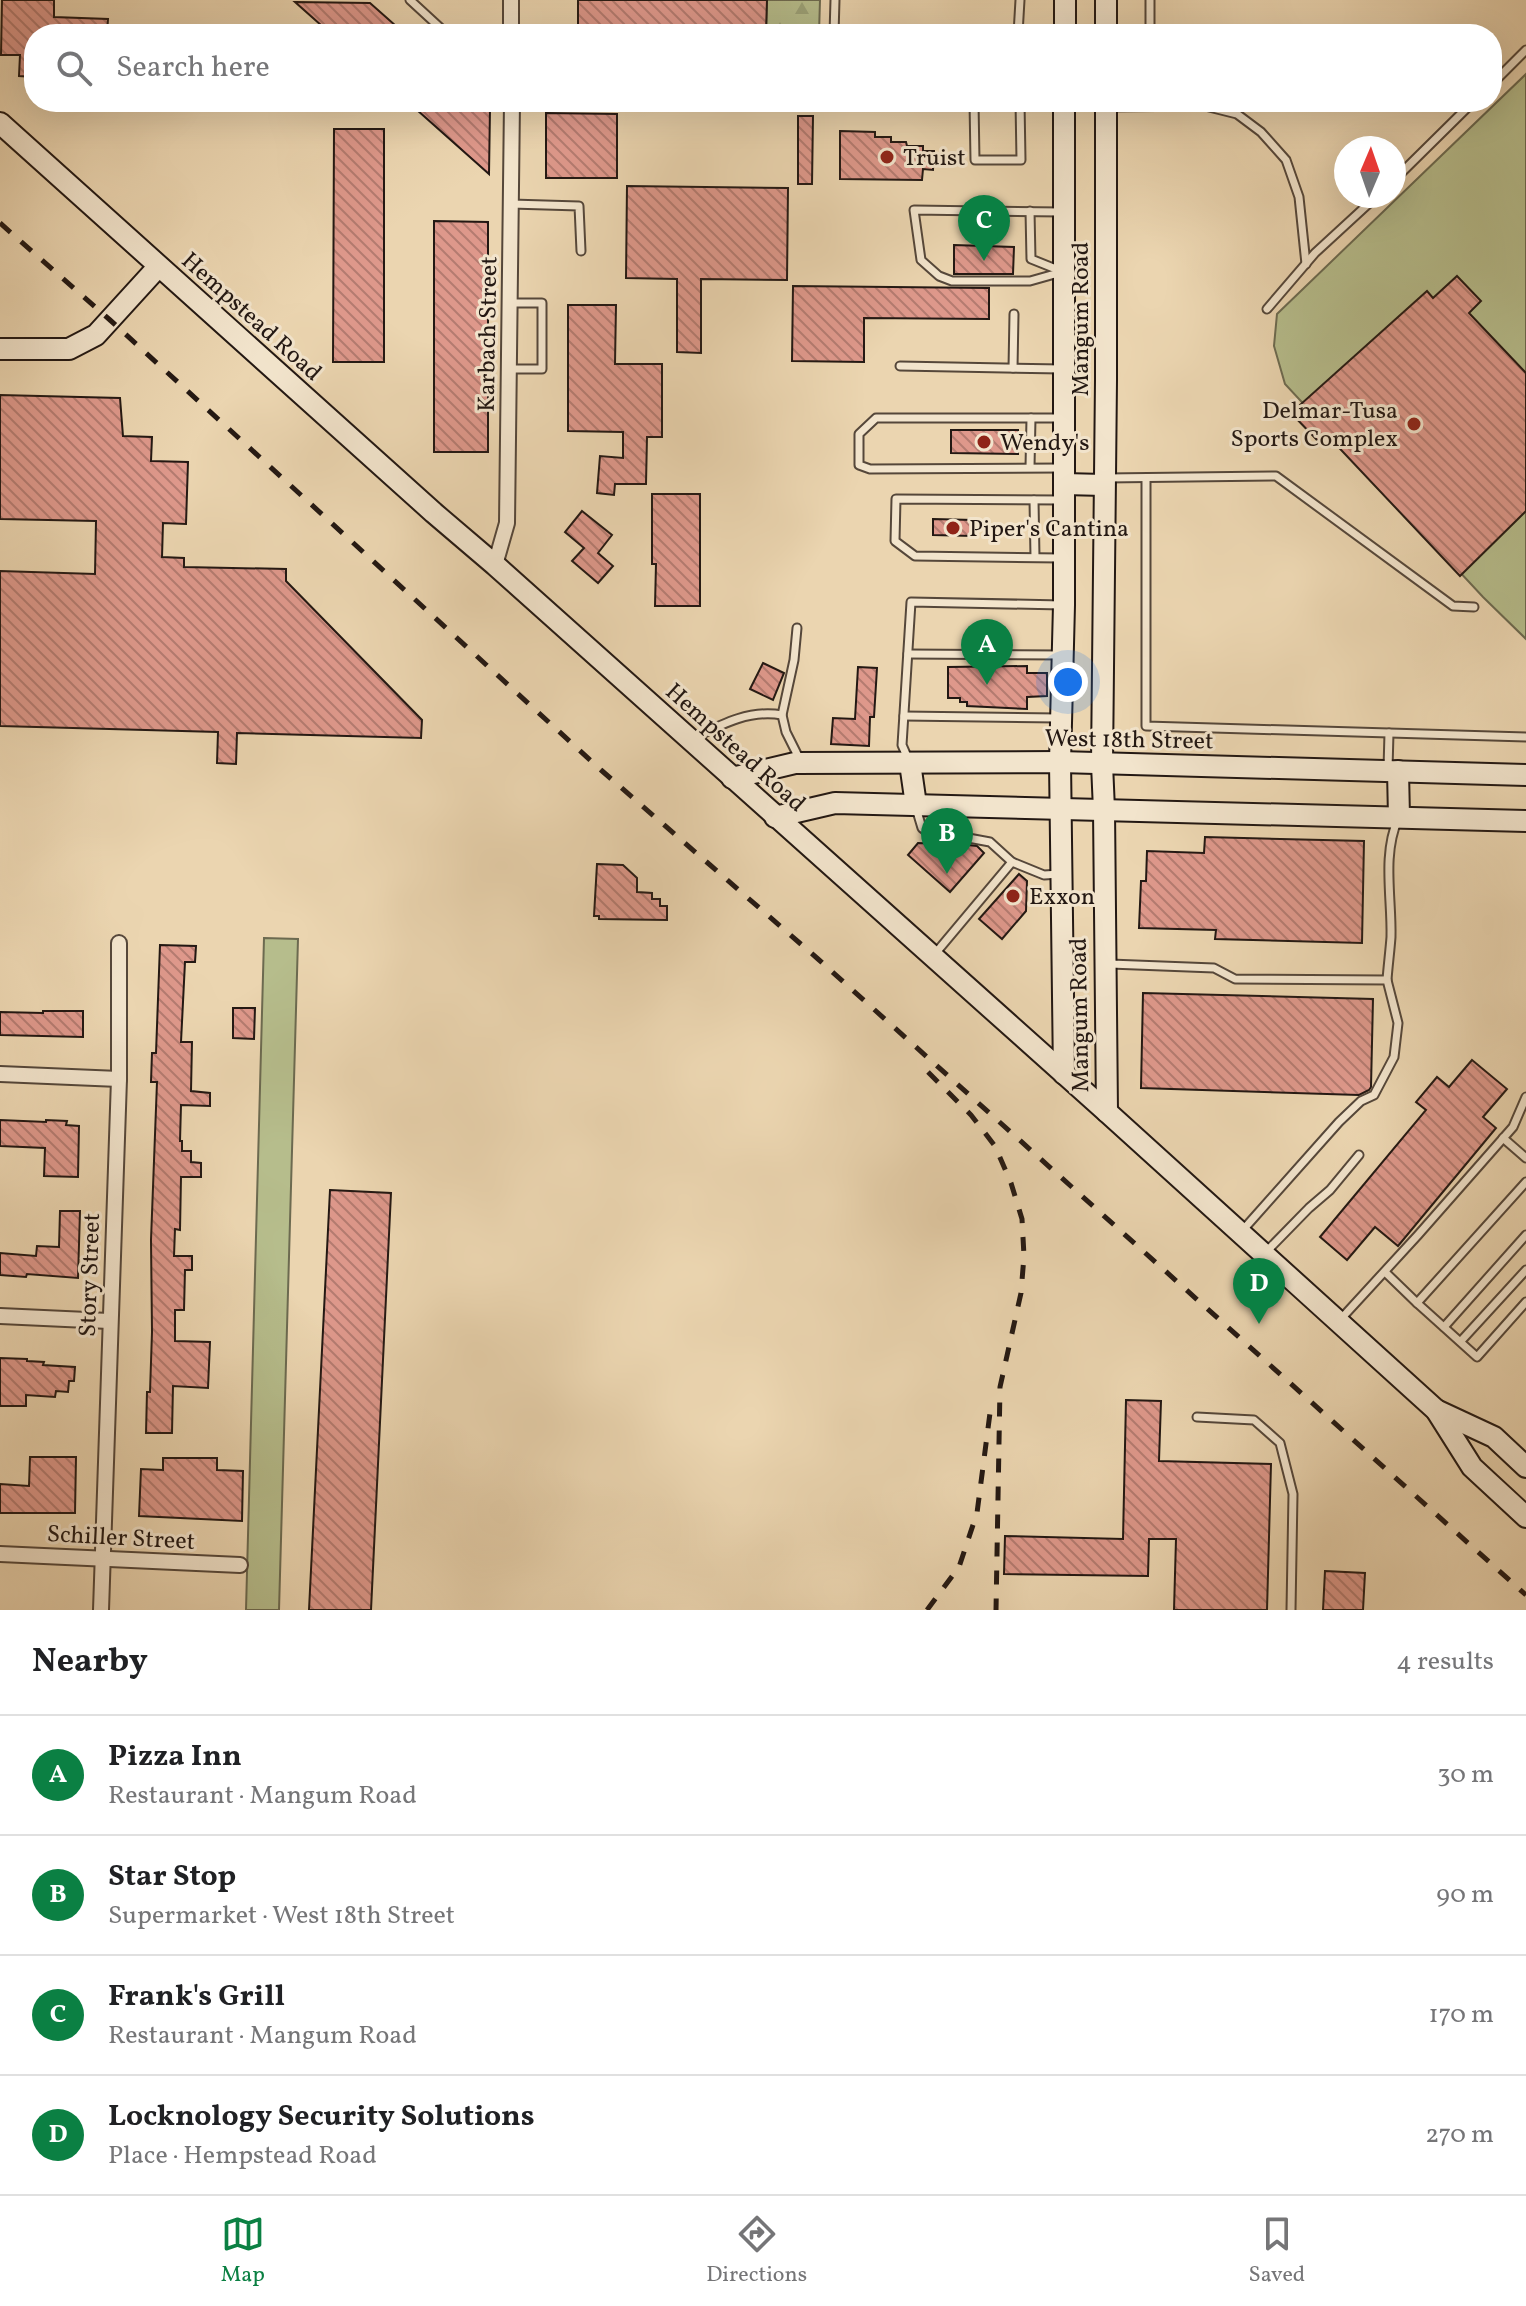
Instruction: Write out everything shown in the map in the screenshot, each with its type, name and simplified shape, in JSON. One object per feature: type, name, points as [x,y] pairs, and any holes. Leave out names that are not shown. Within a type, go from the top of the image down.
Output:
[{"type":"main road","points":[[1065,0],[1065,24]]},
{"type":"main road","points":[[1106,0],[1106,24]]},
{"type":"main road","name":"Mangum Road","points":[[1064,112],[1064,605],[1060,762],[1064,1074]]},
{"type":"main road","name":"Mangum Road","points":[[1106,112],[1102,764],[1107,1112]]},
{"type":"main road","name":"Hempstead Road","points":[[0,123],[1436,1410],[1472,1467],[1526,1517]]},
{"type":"main road","points":[[0,349],[69,349],[96,335],[158,267]]},
{"type":"main road","points":[[1064,484],[1104,482]]},
{"type":"main road","name":"West 18th Street","points":[[732,778],[802,763],[1060,762],[1526,775]]},
{"type":"main road","points":[[910,763],[916,805]]},
{"type":"main road","points":[[1393,771],[1399,817]]},
{"type":"main road","points":[[775,817],[835,803],[1526,821]]},
{"type":"main road","name":"Hempstead Road","points":[[1436,1410],[1494,1437],[1526,1467]]},
{"type":"street","points":[[511,0],[511,24]]},
{"type":"street","name":"Karbach Street","points":[[495,565],[507,523],[512,112]]},
{"type":"street","name":"Story Street","points":[[101,1610],[119,1079],[119,943]]},
{"type":"street","points":[[0,1074],[119,1079]]},
{"type":"street","points":[[0,1316],[109,1321]]},
{"type":"street","name":"Schiller Street","points":[[0,1554],[240,1565]]},
{"type":"lane","points":[[410,0],[436,24]]},
{"type":"lane","points":[[834,24],[835,0]]},
{"type":"lane","points":[[1019,24],[1020,0]]},
{"type":"lane","points":[[1150,0],[1150,24]]},
{"type":"lane","points":[[1502,74],[1526,50]]},
{"type":"lane","points":[[974,112],[975,160],[1021,160],[1020,112]]},
{"type":"lane","points":[[1229,112],[1237,114],[1261,132],[1286,160],[1299,197],[1306,264]]},
{"type":"lane","points":[[1406,168],[1463,112]]},
{"type":"lane","points":[[511,204],[579,206],[581,251]]},
{"type":"lane","points":[[1267,309],[1306,264],[1364,208]]},
{"type":"lane","points":[[1063,272],[1030,281],[952,281],[939,276],[921,260],[914,210],[1064,212]]},
{"type":"lane","points":[[1030,211],[1031,259],[1063,272]]},
{"type":"lane","points":[[509,369],[542,369],[542,303],[510,303]]},
{"type":"lane","points":[[1013,368],[1014,314]]},
{"type":"lane","points":[[900,366],[1064,369]]},
{"type":"lane","points":[[1064,418],[876,418],[859,434],[859,465],[870,469],[1030,467],[1064,484]]},
{"type":"lane","points":[[1030,467],[1031,418]]},
{"type":"lane","points":[[1104,482],[1146,478],[1276,476],[1453,606],[1474,607]]},
{"type":"lane","points":[[1146,478],[1146,726],[1526,737]]},
{"type":"lane","points":[[1064,484],[1034,500],[896,499],[895,541],[915,556],[1064,558]]},
{"type":"lane","points":[[1034,500],[1035,557]]},
{"type":"lane","points":[[910,763],[902,745],[911,602],[1064,605]]},
{"type":"lane","points":[[797,628],[794,660],[782,715],[786,732],[802,763]]},
{"type":"lane","points":[[908,654],[1063,655]]},
{"type":"lane","points":[[690,740],[732,719],[771,713],[782,715]]},
{"type":"lane","points":[[904,716],[1061,718]]},
{"type":"lane","points":[[1389,733],[1393,771]]},
{"type":"lane","points":[[916,805],[922,828],[930,834],[990,842],[1012,862],[1044,875],[1061,874]]},
{"type":"lane","points":[[1240,1233],[1339,1122],[1361,1101],[1374,1095],[1394,1057],[1398,1023],[1387,980],[1391,937],[1389,884],[1391,835],[1399,817]]},
{"type":"lane","points":[[932,957],[1012,862]]},
{"type":"lane","points":[[1104,964],[1214,968],[1235,979],[1387,980]]},
{"type":"lane","points":[[1338,1322],[1513,1127],[1526,1097]]},
{"type":"lane","points":[[1503,1138],[1526,1158]]},
{"type":"lane","points":[[1264,1254],[1330,1190],[1359,1155]]},
{"type":"lane","points":[[1417,1303],[1526,1182]]},
{"type":"lane","points":[[1444,1327],[1526,1235]]},
{"type":"lane","points":[[1461,1341],[1526,1270]]},
{"type":"lane","points":[[1385,1272],[1477,1357],[1526,1302]]},
{"type":"lane","points":[[1197,1417],[1254,1420],[1280,1443],[1293,1494],[1291,1610]]},
{"type":"green space","points":[[767,0],[820,0],[819,24],[766,24]]},
{"type":"green space","points":[[1526,74],[1526,639],[1483,597],[1285,384],[1274,346],[1277,314],[1387,208],[1406,208],[1406,190],[1487,112],[1502,112],[1502,97]]},
{"type":"green space","points":[[264,938],[298,939],[279,1610],[246,1610]]},
{"type":"building","points":[[2,0],[54,0],[54,17],[108,19],[108,24],[24,24],[24,76],[19,76],[20,55],[1,55]]},
{"type":"building","points":[[578,0],[767,0],[766,24],[578,24]]},
{"type":"building","points":[[295,2],[370,3],[394,24],[320,24]]},
{"type":"building","points":[[419,112],[490,112],[489,174]]},
{"type":"building","points":[[546,113],[617,114],[617,178],[546,178]]},
{"type":"building","points":[[798,116],[813,116],[812,184],[798,184]]},
{"type":"building","points":[[334,129],[384,129],[384,362],[333,362]]},
{"type":"building","name":"Truist","points":[[840,131],[875,132],[875,137],[891,137],[891,142],[923,146],[923,151],[934,151],[933,170],[923,169],[922,180],[840,179]]},
{"type":"building","points":[[627,186],[788,188],[787,280],[701,279],[701,353],[677,352],[677,279],[626,278]]},
{"type":"building","points":[[434,221],[488,222],[488,452],[434,452]]},
{"type":"building","points":[[954,245],[1014,247],[1013,274],[954,274]]},
{"type":"building","name":"Delmar-Tusa Sports Complex","points":[[1457,276],[1481,301],[1469,313],[1526,373],[1526,511],[1460,576],[1327,435],[1319,442],[1291,413],[1427,291],[1433,298]]},
{"type":"building","points":[[793,286],[989,288],[989,319],[864,318],[864,362],[792,361]]},
{"type":"building","points":[[568,305],[616,305],[615,364],[662,364],[662,437],[647,437],[646,484],[615,484],[614,495],[597,493],[600,456],[623,458],[623,432],[568,431]]},
{"type":"building","points":[[0,395],[120,398],[123,436],[152,437],[151,461],[188,462],[186,524],[163,523],[162,557],[184,558],[184,567],[286,569],[286,581],[422,720],[421,738],[237,733],[236,764],[217,763],[218,732],[0,726],[0,571],[95,574],[96,521],[0,519]]},
{"type":"building","name":"Wendy's","points":[[951,430],[1018,430],[1018,454],[951,453]]},
{"type":"building","points":[[652,494],[700,494],[700,606],[655,606]]},
{"type":"building","points":[[582,511],[612,535],[598,553],[613,566],[598,583],[572,561],[584,548],[565,532]]},
{"type":"building","name":"Piper's Cantina","points":[[933,519],[973,520],[973,536],[933,535]]},
{"type":"building","points":[[763,663],[784,673],[773,700],[750,689]]},
{"type":"building","points":[[1027,666],[1027,673],[1047,673],[1047,696],[1027,697],[1027,709],[967,706],[967,702],[960,702],[960,698],[948,698],[948,667]]},
{"type":"building","points":[[858,667],[877,668],[869,746],[831,744],[833,718],[855,719]]},
{"type":"building","points":[[1205,837],[1364,841],[1362,943],[1215,939],[1216,930],[1139,928],[1141,881],[1146,881],[1147,851],[1204,853]]},
{"type":"building","points":[[918,843],[977,846],[984,853],[950,892],[908,855]]},
{"type":"building","points":[[597,864],[623,865],[637,878],[637,892],[652,893],[652,899],[660,899],[660,906],[667,906],[667,920],[599,919],[599,916],[594,916]]},
{"type":"building","name":"Exxon","points":[[1019,874],[1027,881],[1026,911],[1002,939],[979,919]]},
{"type":"building","points":[[160,945],[196,946],[195,962],[185,962],[181,1042],[192,1042],[191,1091],[210,1093],[210,1106],[181,1105],[182,1151],[191,1151],[191,1162],[201,1163],[201,1177],[181,1177],[180,1230],[175,1229],[174,1256],[192,1256],[192,1270],[185,1270],[184,1310],[175,1310],[175,1341],[210,1342],[208,1388],[173,1386],[172,1433],[146,1433],[152,1332],[151,1240],[157,1082],[151,1082],[152,1053],[156,1053]]},
{"type":"building","points":[[1143,993],[1373,999],[1371,1087],[1359,1095],[1141,1088]]},
{"type":"building","points":[[233,1008],[255,1008],[254,1039],[233,1038]]},
{"type":"building","points":[[83,1011],[83,1037],[0,1035],[0,1012]]},
{"type":"building","points":[[1472,1060],[1507,1089],[1483,1117],[1496,1128],[1398,1246],[1375,1227],[1347,1260],[1320,1237],[1426,1110],[1416,1102],[1437,1077],[1449,1087]]},
{"type":"building","points":[[0,1120],[67,1121],[66,1125],[79,1126],[78,1177],[44,1176],[45,1148],[0,1146]]},
{"type":"building","points":[[330,1190],[391,1193],[371,1610],[309,1610]]},
{"type":"building","points":[[60,1211],[80,1211],[78,1278],[0,1275],[0,1253],[36,1256],[37,1246],[59,1247]]},
{"type":"building","points":[[0,1358],[75,1367],[74,1381],[69,1381],[68,1392],[56,1391],[55,1397],[26,1395],[26,1406],[0,1406]]},
{"type":"building","points":[[1126,1400],[1161,1401],[1159,1461],[1271,1464],[1267,1610],[1174,1610],[1176,1539],[1149,1539],[1148,1576],[1004,1574],[1005,1536],[1123,1539]]},
{"type":"building","points":[[30,1457],[76,1457],[75,1513],[0,1513],[0,1484],[29,1486]]},
{"type":"building","points":[[163,1458],[217,1458],[217,1470],[243,1471],[242,1521],[139,1516],[141,1469],[163,1470]]},
{"type":"building","points":[[1325,1571],[1365,1573],[1363,1610],[1323,1610]]},
{"type":"railway","points":[[0,223],[601,770],[818,959],[1526,1595]]},
{"type":"railway","points":[[928,1072],[971,1115],[995,1146],[1022,1219],[1024,1256],[1021,1293],[1000,1387],[996,1610]]},
{"type":"railway","points":[[927,1610],[959,1567],[977,1513],[990,1413]]},
{"type":"place","name":"Truist","points":[[887,157]]},
{"type":"place","name":"Frank's Grill","points":[[984,261]]},
{"type":"place","name":"Delmar-Tusa Sports Complex","points":[[1414,424]]},
{"type":"place","name":"Wendy's","points":[[984,442]]},
{"type":"place","name":"Piper's Cantina","points":[[953,528]]},
{"type":"place","name":"Pizza Inn","points":[[987,685]]},
{"type":"place","name":"Star Stop","points":[[947,874]]},
{"type":"place","name":"Exxon","points":[[1013,896]]},
{"type":"place","name":"Locknology Security Solutions","points":[[1259,1324]]}]
